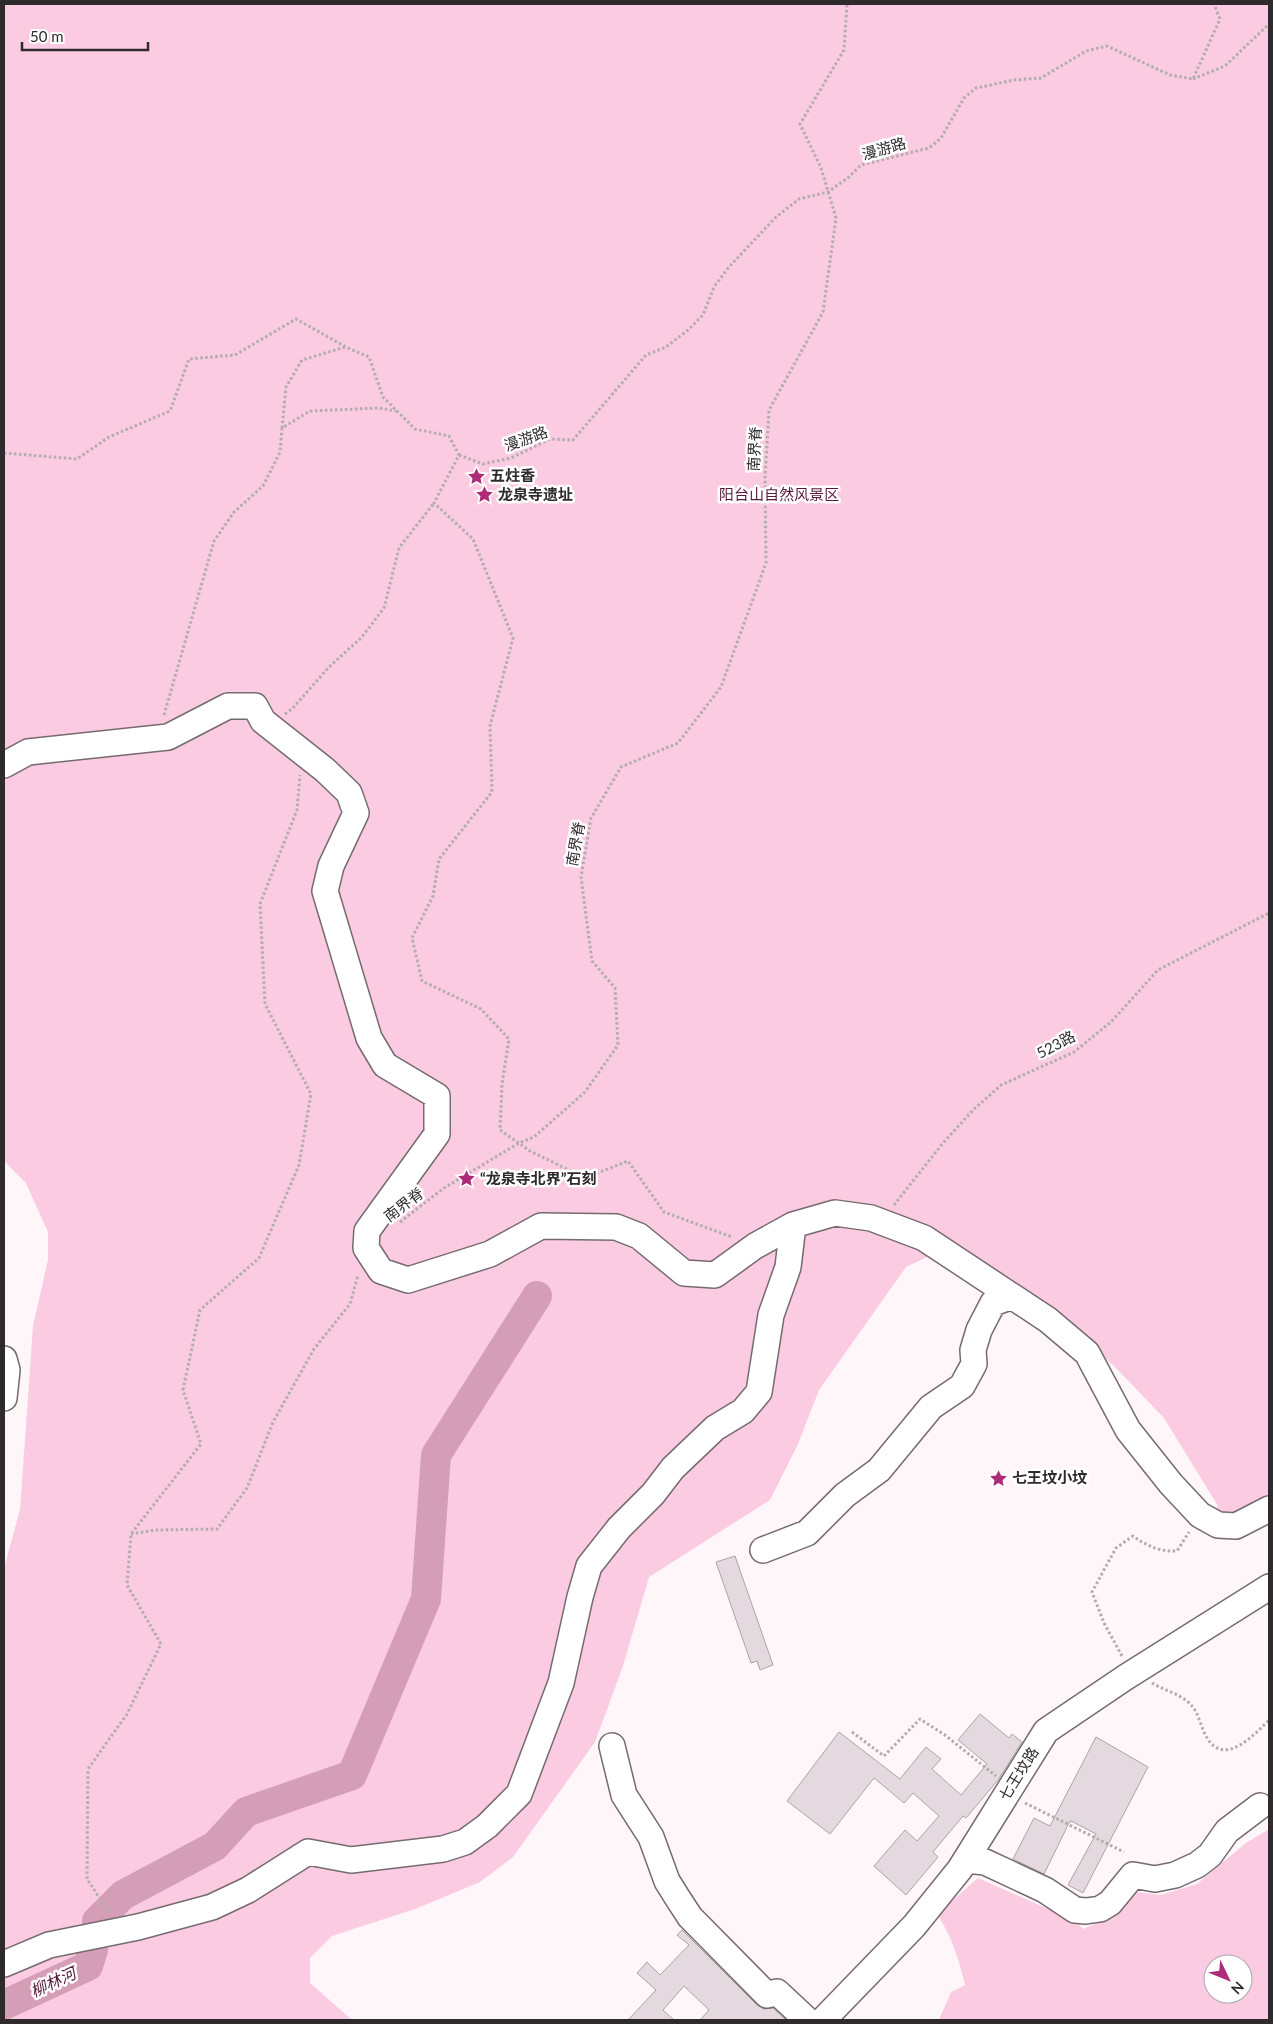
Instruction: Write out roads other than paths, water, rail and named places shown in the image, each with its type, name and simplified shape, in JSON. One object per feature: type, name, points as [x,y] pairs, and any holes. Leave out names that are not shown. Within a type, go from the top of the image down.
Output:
[{"type":"street","points":[[4,765],[28,752],[168,737],[228,706],[255,706],[263,721],[326,770],[349,793],[356,813],[331,866],[325,891],[369,1038],[385,1065],[437,1096],[437,1134],[367,1231],[366,1248],[381,1271],[408,1280],[490,1254],[541,1226],[616,1226],[639,1236],[684,1272],[715,1275],[756,1246],[793,1225],[836,1213],[871,1218],[924,1238],[1010,1297],[1048,1320],[1087,1353],[1128,1430],[1171,1484],[1200,1515],[1218,1525],[1236,1526],[1269,1509]]},
{"type":"street","points":[[4,1964],[49,1945],[122,1931],[212,1907],[248,1890],[308,1852],[351,1860],[443,1849],[466,1842],[487,1826],[519,1794],[560,1683],[589,1566],[619,1528],[653,1494],[673,1468],[715,1428],[743,1411],[760,1392],[772,1315],[788,1267],[793,1225]]},
{"type":"street","points":[[763,1550],[808,1533],[845,1495],[879,1470],[931,1407],[962,1386],[974,1364],[974,1350],[979,1330],[993,1303],[1010,1297]]},
{"type":"street","points":[[4,1359],[7,1370],[4,1398]]},
{"type":"street","name":"七王坟路","points":[[823,2020],[914,1926],[966,1860],[1046,1731],[1269,1587]]},
{"type":"street","points":[[612,1746],[624,1795],[651,1837],[667,1881],[690,1917],[767,1995],[777,1992],[807,2020]]},
{"type":"street","points":[[966,1860],[977,1860],[994,1866],[1045,1890],[1075,1910],[1100,1909],[1110,1903],[1133,1876],[1155,1880],[1175,1875],[1197,1865],[1210,1855],[1227,1830],[1260,1806]]},
{"type":"waterway","points":[[97,1921],[123,1895],[215,1846],[246,1812],[352,1775],[426,1599],[436,1455],[537,1296]]},
{"type":"waterway","name":"柳林河","points":[[4,2005],[88,1966],[93,1950]]},
{"type":"place","name":"五炷香","points":[[476,476]]},
{"type":"place","name":"龙泉寺遗址","points":[[484,495]]},
{"type":"place","name":"“龙泉寺北界”石刻","points":[[466,1179]]},
{"type":"place","name":"七王坟小坟","points":[[998,1478]]},
{"type":"park label","name":"阳台山自然风景区","points":[[779,495]]}]
